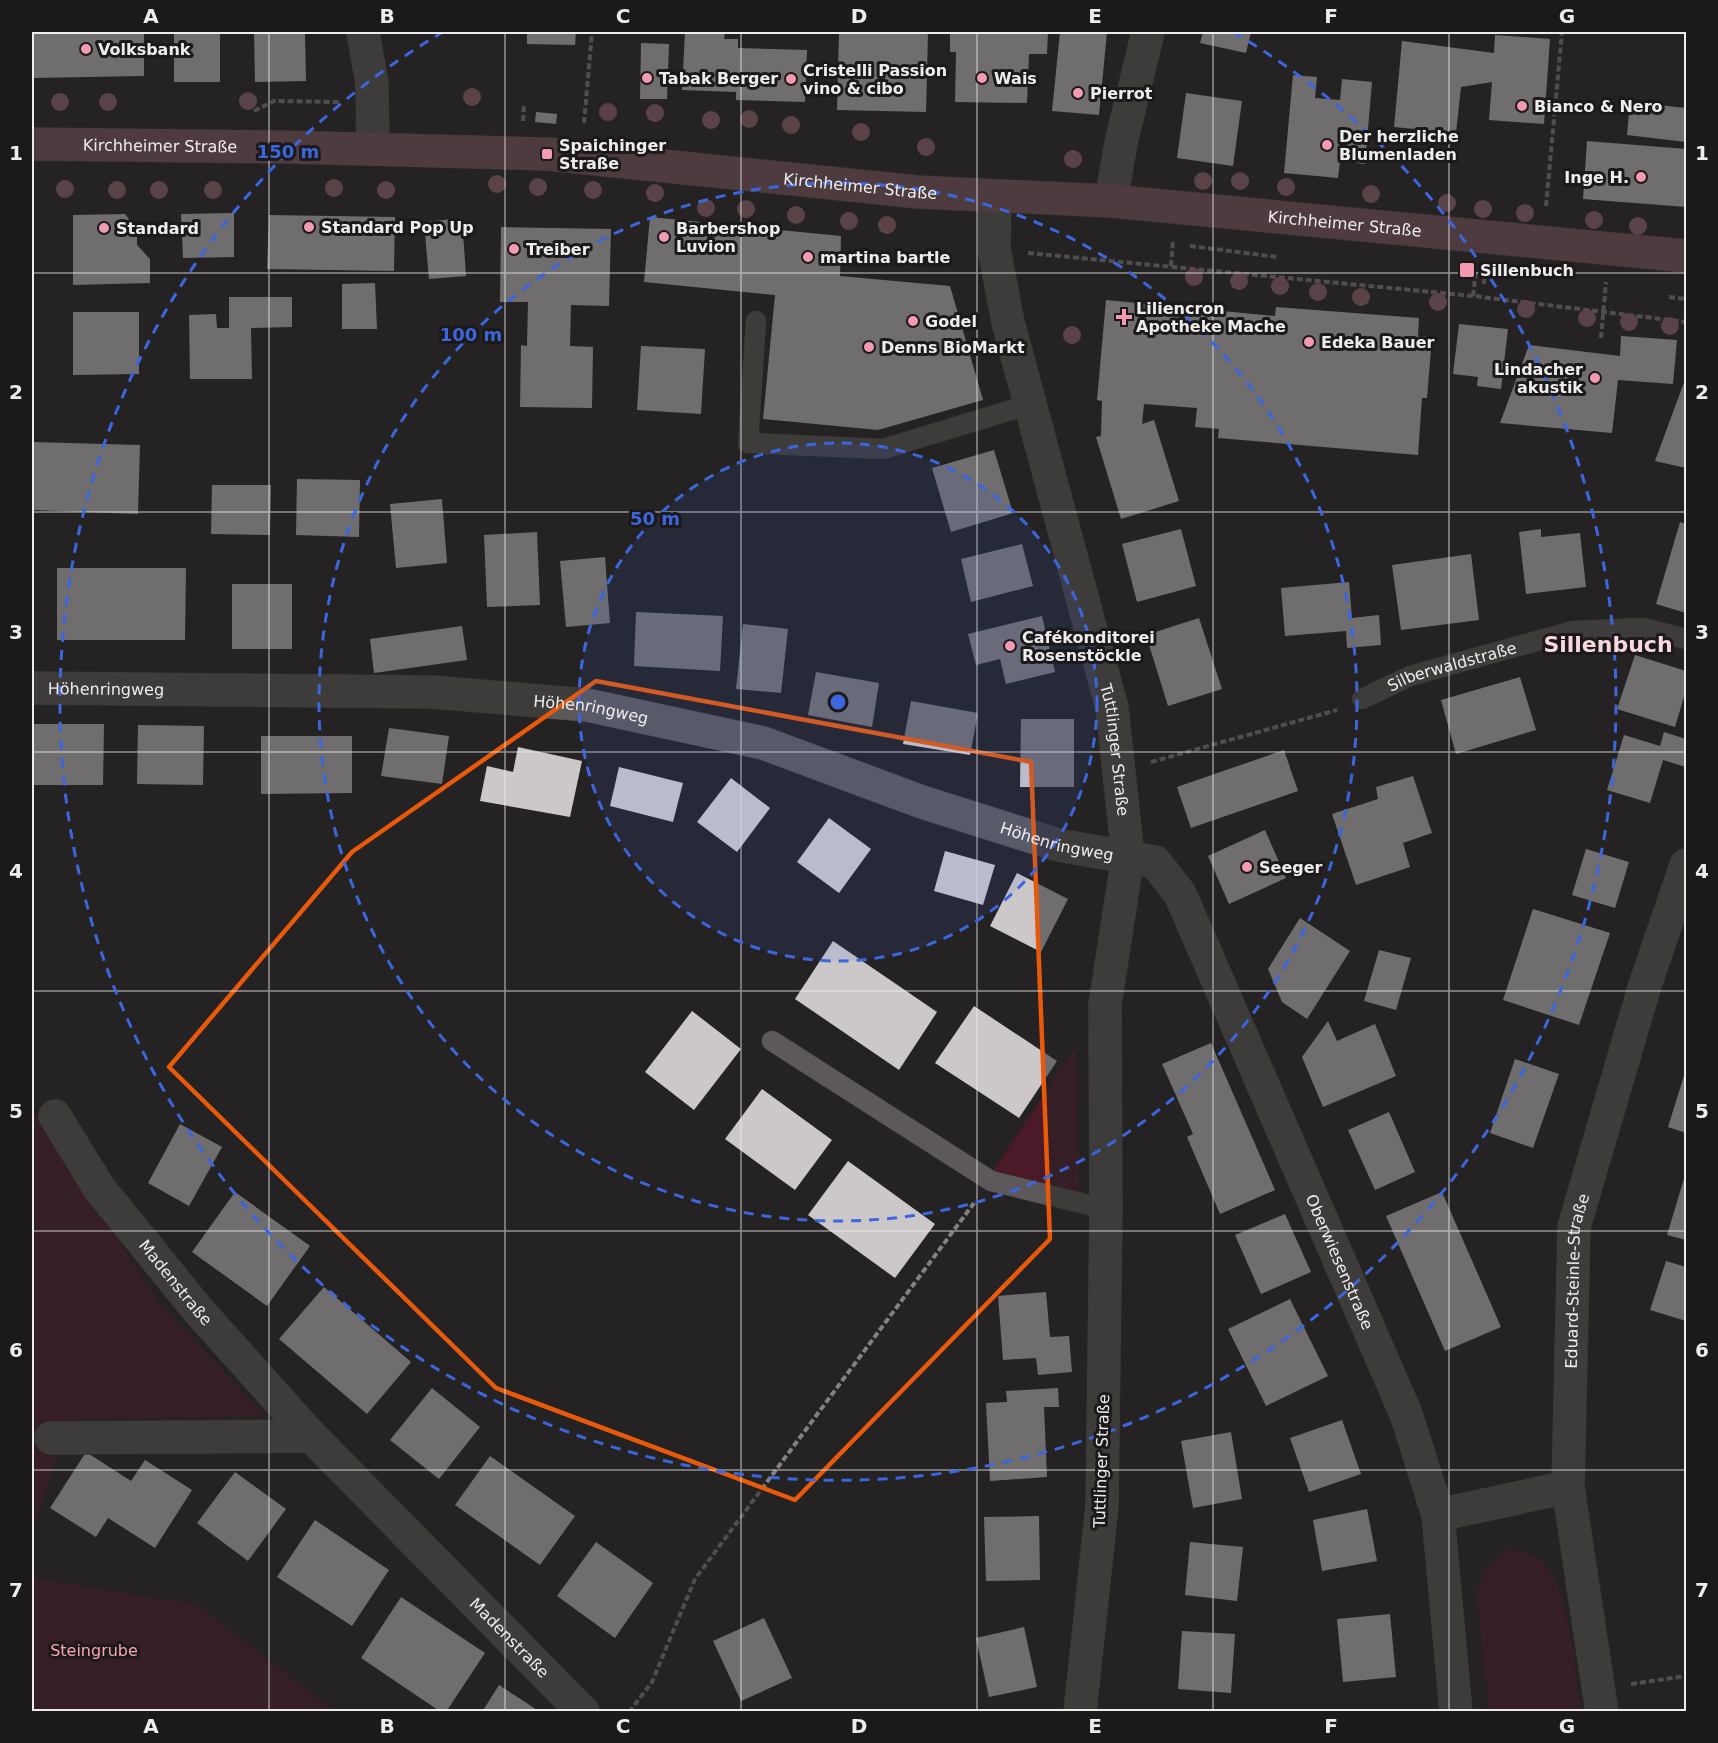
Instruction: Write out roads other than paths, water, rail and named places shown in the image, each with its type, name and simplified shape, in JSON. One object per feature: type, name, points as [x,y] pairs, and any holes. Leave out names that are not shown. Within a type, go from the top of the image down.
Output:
[{"type":"main road","name":"Kirchheimer Straße","points":[[32,144],[547,154],[918,192],[1111,201],[1686,256]]},
{"type":"street","points":[[363,32],[372,84],[373,149]]},
{"type":"street","points":[[1111,201],[1121,143],[1148,32]]},
{"type":"street","name":"Tuttlinger Straße","points":[[995,196],[994,249],[1008,322],[1112,708],[1128,856],[1105,1004],[1106,1209],[1102,1506],[1080,1712]]},
{"type":"street","name":"Höhenringweg","points":[[32,688],[432,692],[587,705],[762,743],[922,802],[1047,841],[1128,856]]},
{"type":"street","name":"Oberwiesenstraße","points":[[1128,856],[1155,862],[1180,894],[1406,1414],[1437,1515],[1456,1712]]},
{"type":"street","name":"Eduard-Steinle-Straße","points":[[1602,1712],[1568,1487],[1574,1227],[1645,985],[1686,866]]},
{"type":"street","name":"Madenstraße","points":[[55,1116],[99,1188],[198,1310],[311,1436],[584,1712]]},
{"type":"street","points":[[51,1438],[311,1436]]},
{"type":"street","points":[[1437,1515],[1568,1487]]},
{"type":"lane","points":[[756,321],[748,443],[883,449],[1031,404]]},
{"type":"lane","name":"Silberwaldstraße","points":[[1362,699],[1410,676],[1573,631],[1643,628],[1686,639]]},
{"type":"lane","points":[[772,1041],[991,1181],[1106,1209]]},
{"type":"place","name":"Volksbank","points":[[86,49]]},
{"type":"place","name":"Tabak Berger","points":[[647,78]]},
{"type":"place","name":"Wais","points":[[982,78]]},
{"type":"place","name":"Cristelli Passion vino & cibo","points":[[791,79]]},
{"type":"place","name":"Pierrot","points":[[1078,93]]},
{"type":"place","name":"Bianco & Nero","points":[[1522,106]]},
{"type":"place","name":"Der herzliche Blumenladen","points":[[1327,145]]},
{"type":"place","name":"Spaichinger Straße","points":[[547,154]]},
{"type":"place","name":"Inge H.","points":[[1641,177]]},
{"type":"place","name":"Standard Pop Up","points":[[309,227]]},
{"type":"place","name":"Standard","points":[[104,228]]},
{"type":"place","name":"Barbershop Luvion","points":[[664,237]]},
{"type":"place","name":"Treiber","points":[[514,249]]},
{"type":"place","name":"martina bartle","points":[[808,257]]},
{"type":"place","name":"Sillenbuch","points":[[1467,270]]},
{"type":"place","name":"Liliencron Apotheke Mache","points":[[1124,317]]},
{"type":"place","name":"Godel","points":[[913,321]]},
{"type":"place","name":"Edeka Bauer","points":[[1309,342]]},
{"type":"place","name":"Denns BioMarkt","points":[[869,347]]},
{"type":"place","name":"Lindacher akustik","points":[[1595,378]]},
{"type":"place","name":"Cafékonditorei Rosenstöckle","points":[[1010,646]]},
{"type":"place","name":"Seeger","points":[[1247,867]]},
{"type":"district","name":"Sillenbuch","points":[[1608,644]]},
{"type":"park label","name":"Steingrube","points":[[94,1650]]}]
